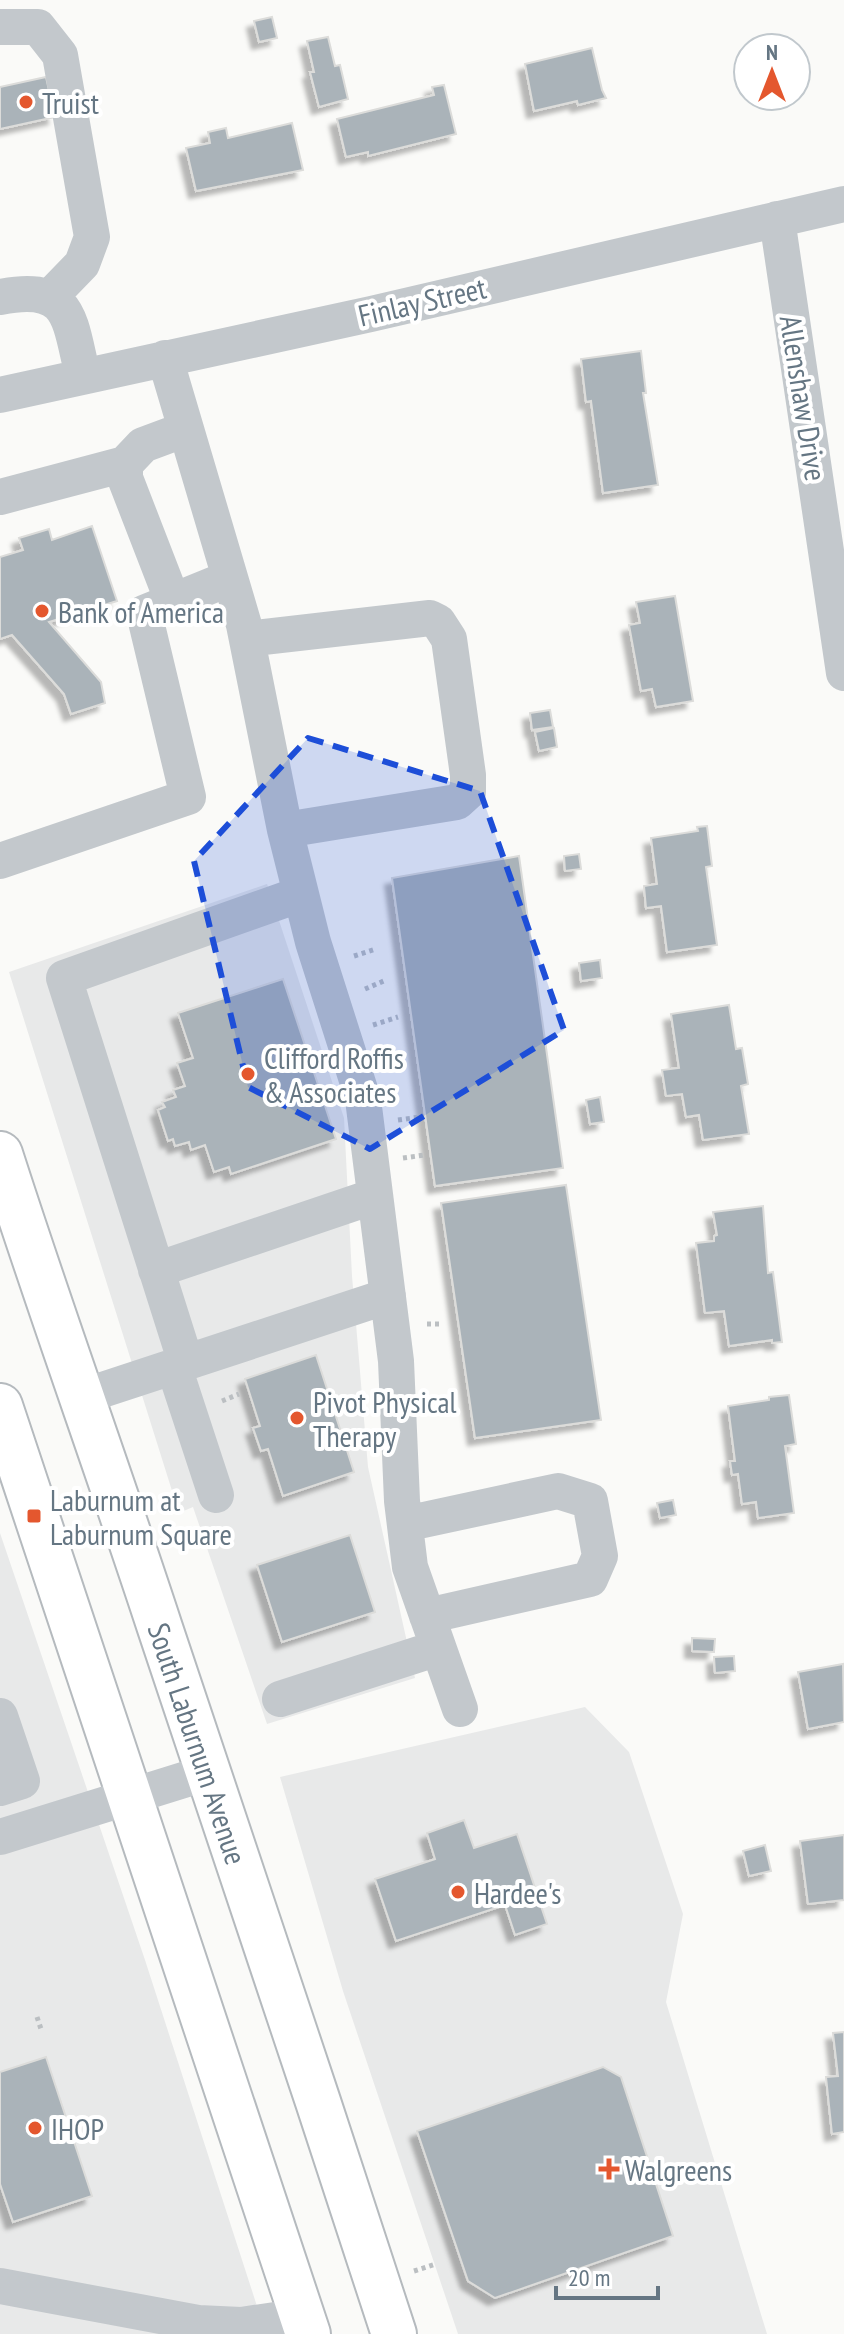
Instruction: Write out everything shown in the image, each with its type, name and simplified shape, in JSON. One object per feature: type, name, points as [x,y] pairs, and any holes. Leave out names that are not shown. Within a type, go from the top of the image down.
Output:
[{"type":"main road","name":"South Laburnum Avenue","points":[[0,1154],[206,1773],[266,1941],[394,2334]]},
{"type":"main road","points":[[0,1406],[305,2325]]},
{"type":"street","points":[[0,27],[38,27],[60,55],[92,237],[82,264],[50,297]]},
{"type":"street","name":"Finlay Street","points":[[0,395],[371,314],[844,204]]},
{"type":"street","name":"Allenshaw Drive","points":[[777,219],[844,673]]},
{"type":"street","points":[[0,297],[27,292],[50,297],[68,317],[83,376]]},
{"type":"street","points":[[165,358],[247,639],[285,830],[313,942],[363,1099],[396,1361],[410,1567],[460,1709]]},
{"type":"street","points":[[0,497],[125,464],[143,445],[186,429]]},
{"type":"street","points":[[125,464],[125,478],[173,602]]},
{"type":"street","points":[[0,861],[188,797],[144,613],[230,578]]},
{"type":"street","points":[[247,639],[430,618],[438,622],[449,639],[468,792],[457,802],[285,830]]},
{"type":"street","points":[[216,1495],[156,1270],[64,978],[301,894]]},
{"type":"street","points":[[156,1270],[375,1196]]},
{"type":"street","points":[[81,1397],[388,1296]]},
{"type":"street","points":[[280,1699],[433,1632],[590,1579],[600,1556],[590,1501],[558,1491],[405,1524]]},
{"type":"street","points":[[0,1716],[22,1781],[0,1788]]},
{"type":"street","points":[[0,1837],[206,1773]]},
{"type":"street","points":[[0,2286],[198,2323],[305,2325]]},
{"type":"path","points":[[37,2017],[42,2032]]},
{"type":"path","points":[[405,2273],[436,2264]]},
{"type":"highlighted area","points":[[308,738],[480,791],[564,1030],[370,1149],[248,1087],[194,861]]},
{"type":"shaded area","points":[[267,884],[344,1118],[352,1276],[368,1467],[415,1678],[267,1724],[193,1507],[179,1513],[9,972]]},
{"type":"shaded area","points":[[0,1533],[145,1960],[266,2334],[0,2334]]},
{"type":"shaded area","points":[[585,1707],[629,1752],[683,1914],[666,2002],[767,2334],[458,2334],[343,1991],[280,1777]]},
{"type":"building","points":[[272,17],[277,38],[259,42],[254,21]]},
{"type":"building","points":[[328,37],[335,66],[340,65],[348,99],[319,107],[310,72],[314,72],[307,41]]},
{"type":"building","points":[[592,48],[606,98],[534,111],[525,64]]},
{"type":"building","name":"Truist","points":[[46,77],[55,117],[0,129],[0,87]]},
{"type":"building","points":[[444,85],[456,134],[368,156],[368,152],[346,157],[337,119],[434,95],[432,87]]},
{"type":"building","points":[[292,123],[303,170],[196,191],[186,148],[210,143],[208,132],[226,128],[228,138]]},
{"type":"building","points":[[641,351],[646,393],[643,393],[658,485],[603,493],[591,401],[586,402],[581,359]]},
{"type":"building","name":"Bank of America","points":[[92,526],[117,601],[49,622],[101,682],[105,703],[71,714],[64,694],[12,635],[0,639],[0,557],[23,550],[19,538],[49,529],[52,540]]},
{"type":"building","points":[[675,596],[693,701],[656,707],[652,689],[641,691],[629,625],[640,623],[636,602]]},
{"type":"building","points":[[550,710],[553,727],[532,730],[530,713]]},
{"type":"building","points":[[554,728],[557,747],[539,751],[535,732]]},
{"type":"building","points":[[707,826],[712,866],[706,867],[717,945],[667,952],[661,906],[646,908],[644,886],[657,884],[651,838],[698,831],[697,827]]},
{"type":"building","points":[[579,854],[581,869],[565,871],[564,856]]},
{"type":"building","points":[[519,856],[563,1168],[435,1186],[392,878]]},
{"type":"building","points":[[600,960],[602,978],[581,981],[579,963]]},
{"type":"building","name":"Clifford Roffis & Associates","points":[[283,979],[336,1139],[231,1174],[229,1167],[214,1172],[205,1145],[191,1150],[189,1142],[175,1146],[173,1139],[168,1141],[158,1110],[165,1107],[162,1102],[176,1097],[173,1090],[185,1086],[177,1063],[193,1058],[178,1013]]},
{"type":"building","points":[[729,1005],[736,1049],[742,1048],[748,1084],[741,1086],[749,1134],[703,1140],[699,1115],[686,1117],[682,1094],[666,1096],[662,1070],[679,1068],[671,1014]]},
{"type":"building","points":[[600,1097],[604,1122],[590,1124],[586,1100]]},
{"type":"building","points":[[566,1185],[601,1420],[475,1438],[441,1203]]},
{"type":"building","points":[[763,1206],[768,1273],[773,1272],[782,1342],[772,1343],[772,1340],[729,1346],[724,1311],[705,1313],[696,1243],[714,1241],[717,1235],[713,1212]]},
{"type":"building","name":"Pivot Physical Therapy","points":[[316,1355],[354,1472],[283,1496],[268,1449],[261,1451],[253,1428],[260,1426],[245,1379]]},
{"type":"building","points":[[789,1395],[796,1444],[785,1446],[794,1513],[758,1518],[756,1502],[742,1504],[738,1474],[732,1475],[730,1461],[735,1461],[728,1406]]},
{"type":"building","points":[[673,1500],[676,1515],[660,1518],[657,1503]]},
{"type":"building","points":[[350,1535],[375,1612],[282,1642],[257,1565]]},
{"type":"building","points":[[692,1638],[715,1639],[714,1652],[692,1651]]},
{"type":"building","points":[[734,1656],[735,1671],[715,1673],[714,1657]]},
{"type":"building","points":[[843,1664],[844,1722],[808,1729],[798,1672]]},
{"type":"building","name":"Hardee's","points":[[464,1820],[474,1848],[517,1834],[547,1924],[515,1935],[505,1905],[396,1941],[375,1879],[435,1859],[427,1833]]},
{"type":"building","points":[[844,1835],[844,1900],[808,1904],[800,1841]]},
{"type":"building","points":[[765,1845],[771,1871],[749,1876],[743,1851]]},
{"type":"building","points":[[844,2032],[844,2132],[832,2134],[826,2077],[838,2076],[833,2033]]},
{"type":"building","name":"IHOP","points":[[46,2057],[92,2196],[13,2222],[0,2184],[0,2072]]},
{"type":"building","name":"Walgreens","points":[[603,2067],[621,2077],[673,2236],[495,2298],[468,2281],[417,2131]]},
{"type":"place","name":"Truist","points":[[26,102]]},
{"type":"place","name":"Bank of America","points":[[42,611]]},
{"type":"place","name":"Clifford Roffis & Associates","points":[[248,1074]]},
{"type":"place","name":"Pivot Physical Therapy","points":[[297,1418]]},
{"type":"place","name":"Laburnum at Laburnum Square","points":[[34,1516]]},
{"type":"place","name":"Hardee's","points":[[458,1892]]},
{"type":"place","name":"IHOP","points":[[35,2128]]},
{"type":"place","name":"Walgreens","points":[[609,2169]]}]
